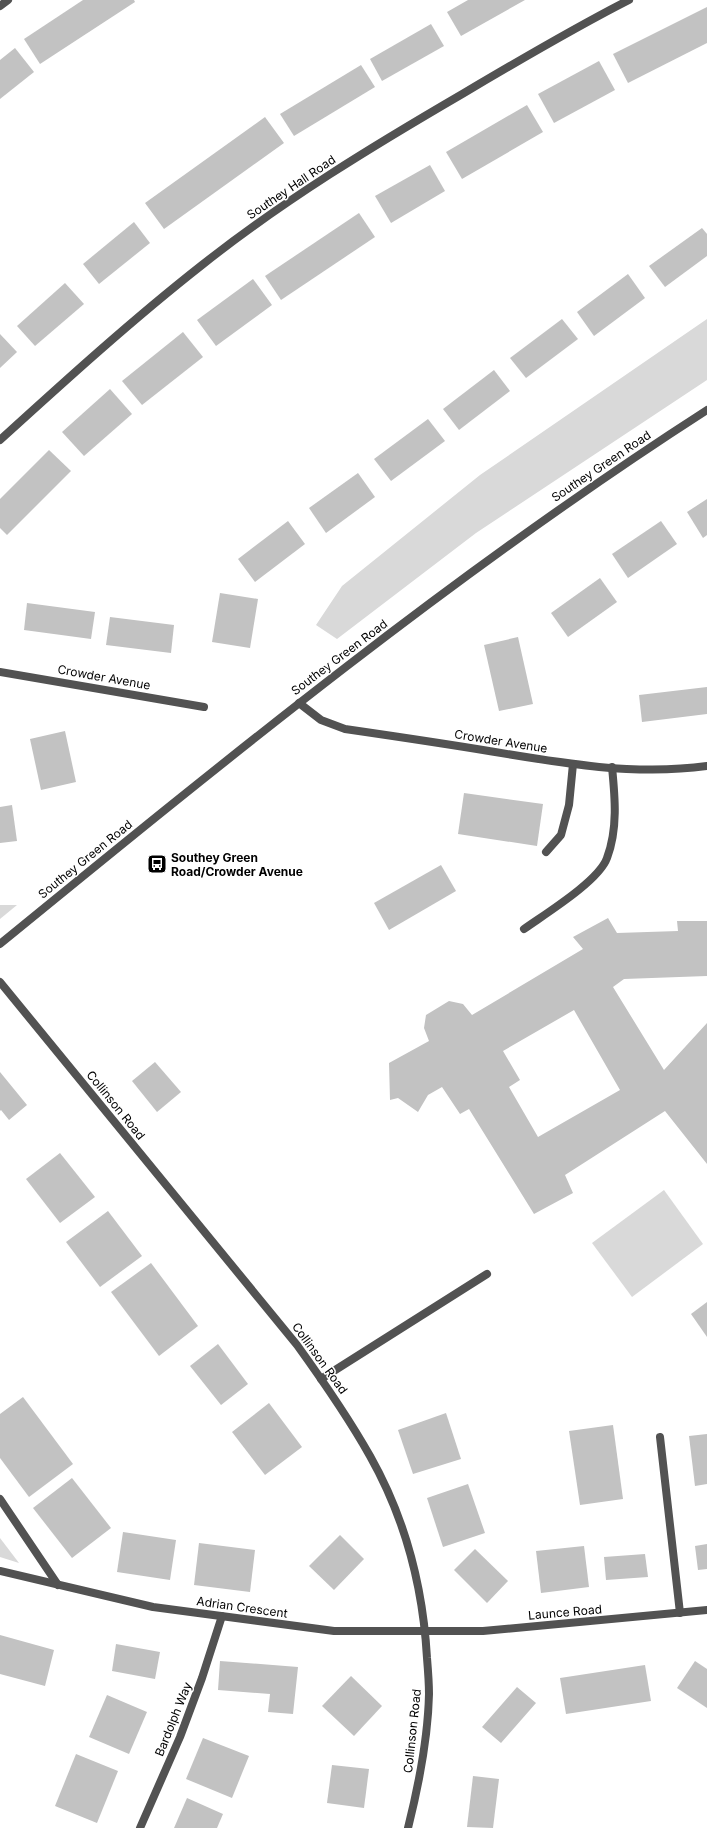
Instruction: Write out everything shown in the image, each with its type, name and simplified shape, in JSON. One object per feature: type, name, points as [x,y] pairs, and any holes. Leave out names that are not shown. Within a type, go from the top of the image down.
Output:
[{"type":"street","points":[[0,6],[8,0]]},
{"type":"street","name":"Southey Hall Road","points":[[0,440],[127,326],[191,274],[305,190],[411,124],[586,22],[629,0]]},
{"type":"street","name":"Southey Green Road","points":[[0,944],[240,748],[347,665],[525,533],[635,456],[707,410]]},
{"type":"street","name":"Crowder Avenue","points":[[0,672],[204,707]]},
{"type":"street","name":"Crowder Avenue","points":[[299,703],[321,720],[345,729],[573,764],[612,767],[687,769],[707,766]]},
{"type":"street","points":[[546,852],[561,835],[570,805],[573,764]]},
{"type":"street","points":[[524,929],[589,882],[607,859],[614,830],[612,767]]},
{"type":"street","name":"Collinson Road","points":[[0,982],[297,1344],[370,1457],[391,1500],[408,1544],[421,1597],[429,1693],[424,1749],[408,1828]]},
{"type":"street","points":[[321,1379],[487,1274]]},
{"type":"street","points":[[660,1437],[680,1613]]},
{"type":"street","points":[[0,1499],[58,1585]]},
{"type":"street","name":"Adrian Crescent","points":[[0,1571],[153,1607],[334,1631],[425,1631]]},
{"type":"street","name":"Launce Road","points":[[425,1631],[483,1631],[707,1610]]},
{"type":"street","name":"Bardolph Way","points":[[140,1828],[180,1738],[202,1678],[222,1616]]},
{"type":"shaded area","points":[[707,319],[707,380],[476,533],[337,639],[316,625],[342,586],[480,475]]},
{"type":"shaded area","points":[[0,905],[17,905],[0,919]]},
{"type":"shaded area","points":[[664,1190],[703,1244],[632,1297],[592,1243]]},
{"type":"shaded area","points":[[0,1538],[19,1563],[0,1557]]},
{"type":"building","points":[[83,0],[134,0],[135,2],[40,64],[24,39]]},
{"type":"building","points":[[468,0],[525,0],[461,36],[447,12]]},
{"type":"building","points":[[707,7],[707,43],[628,83],[613,54]]},
{"type":"building","points":[[431,24],[444,46],[382,81],[370,59]]},
{"type":"building","points":[[15,48],[34,72],[0,99],[0,60]]},
{"type":"building","points":[[599,61],[615,90],[554,123],[538,94]]},
{"type":"building","points":[[361,65],[375,87],[294,136],[280,114]]},
{"type":"building","points":[[527,105],[543,132],[462,179],[446,152]]},
{"type":"building","points":[[265,117],[284,143],[164,229],[145,203]]},
{"type":"building","points":[[430,165],[445,191],[391,223],[375,196]]},
{"type":"building","points":[[359,213],[375,237],[281,300],[265,276]]},
{"type":"building","points":[[134,222],[150,243],[99,284],[83,264]]},
{"type":"building","points":[[702,228],[707,234],[707,256],[665,287],[649,266]]},
{"type":"building","points":[[628,274],[645,298],[594,336],[577,312]]},
{"type":"building","points":[[253,279],[272,305],[216,346],[197,320]]},
{"type":"building","points":[[65,283],[84,304],[35,346],[17,326]]},
{"type":"building","points":[[562,319],[578,339],[526,378],[510,358]]},
{"type":"building","points":[[183,332],[203,357],[142,405],[122,381]]},
{"type":"building","points":[[0,334],[17,352],[0,368]]},
{"type":"building","points":[[494,370],[510,391],[459,430],[443,409]]},
{"type":"building","points":[[110,389],[132,414],[84,456],[62,432]]},
{"type":"building","points":[[428,419],[445,441],[391,481],[374,459]]},
{"type":"building","points":[[49,450],[71,471],[7,535],[0,528],[0,499]]},
{"type":"building","points":[[358,473],[375,497],[326,533],[309,508]]},
{"type":"building","points":[[707,499],[707,535],[703,538],[687,512]]},
{"type":"building","points":[[288,521],[305,544],[255,582],[238,559]]},
{"type":"building","points":[[661,521],[677,544],[628,578],[612,554]]},
{"type":"building","points":[[600,578],[617,602],[568,637],[551,613]]},
{"type":"building","points":[[220,593],[258,599],[250,648],[212,642]]},
{"type":"building","points":[[27,603],[95,612],[91,639],[24,630]]},
{"type":"building","points":[[110,617],[174,625],[171,653],[106,645]]},
{"type":"building","points":[[518,637],[533,704],[499,711],[484,645]]},
{"type":"building","points":[[707,687],[707,714],[642,722],[639,695]]},
{"type":"building","points":[[65,731],[76,782],[41,790],[30,739]]},
{"type":"building","points":[[464,793],[543,804],[537,846],[458,834]]},
{"type":"building","points":[[12,805],[17,841],[0,843],[0,807]]},
{"type":"building","points":[[441,865],[456,891],[389,930],[374,903]]},
{"type":"building","points":[[608,918],[617,933],[678,931],[677,921],[707,921],[707,976],[624,979],[613,987],[664,1070],[707,1023],[707,1164],[665,1111],[565,1175],[573,1193],[534,1214],[469,1109],[460,1114],[442,1087],[428,1095],[418,1112],[398,1098],[390,1100],[389,1063],[429,1041],[424,1028],[426,1015],[449,1001],[463,1004],[472,1015],[583,949],[573,937]],"holes":[[[574,1010],[620,1090],[538,1137],[509,1087],[520,1080],[503,1051]]]},
{"type":"building","points":[[155,1062],[181,1092],[157,1112],[132,1081]]},
{"type":"building","points":[[0,1072],[27,1105],[9,1120],[1,1110],[0,1111]]},
{"type":"building","points":[[60,1153],[95,1197],[60,1223],[26,1179]]},
{"type":"building","points":[[108,1211],[142,1256],[100,1287],[66,1242]]},
{"type":"building","points":[[151,1263],[198,1326],[159,1356],[111,1292]]},
{"type":"building","points":[[707,1302],[707,1337],[691,1314]]},
{"type":"building","points":[[218,1344],[248,1384],[221,1405],[190,1366]]},
{"type":"building","points":[[23,1397],[73,1464],[29,1497],[0,1458],[0,1414]]},
{"type":"building","points":[[269,1403],[302,1447],[265,1475],[232,1432]]},
{"type":"building","points":[[446,1413],[461,1459],[413,1474],[398,1430]]},
{"type":"building","points":[[613,1425],[623,1499],[580,1505],[569,1431]]},
{"type":"building","points":[[707,1434],[707,1484],[695,1486],[689,1436]]},
{"type":"building","points":[[72,1478],[111,1528],[72,1558],[33,1508]]},
{"type":"building","points":[[468,1484],[485,1533],[443,1547],[427,1498]]},
{"type":"building","points":[[123,1532],[176,1540],[170,1580],[117,1572]]},
{"type":"building","points":[[340,1535],[364,1559],[334,1590],[309,1566]]},
{"type":"building","points":[[199,1543],[255,1550],[250,1592],[194,1585]]},
{"type":"building","points":[[707,1544],[707,1569],[698,1570],[695,1546]]},
{"type":"building","points":[[584,1546],[589,1587],[541,1593],[536,1551]]},
{"type":"building","points":[[475,1549],[508,1581],[487,1603],[454,1570]]},
{"type":"building","points":[[645,1554],[648,1577],[606,1580],[604,1557]]},
{"type":"building","points":[[0,1635],[54,1650],[45,1686],[0,1674]]},
{"type":"building","points":[[116,1644],[160,1652],[155,1679],[112,1671]]},
{"type":"building","points":[[220,1661],[298,1667],[293,1714],[268,1712],[270,1694],[218,1690]]},
{"type":"building","points":[[695,1661],[707,1669],[707,1708],[677,1688]]},
{"type":"building","points":[[645,1665],[651,1701],[566,1714],[560,1678]]},
{"type":"building","points":[[351,1676],[382,1706],[354,1736],[322,1706]]},
{"type":"building","points":[[517,1687],[536,1703],[501,1743],[482,1727]]},
{"type":"building","points":[[107,1695],[147,1712],[129,1754],[89,1737]]},
{"type":"building","points":[[203,1738],[249,1756],[232,1798],[186,1779]]},
{"type":"building","points":[[76,1754],[118,1771],[97,1823],[55,1806]]},
{"type":"building","points":[[332,1765],[369,1769],[364,1808],[327,1803]]},
{"type":"building","points":[[473,1776],[499,1779],[493,1828],[467,1827]]},
{"type":"building","points":[[187,1798],[223,1814],[217,1828],[174,1828]]},
{"type":"place","name":"Southey Green Road/Crowder Avenue","points":[[157,864]]}]
